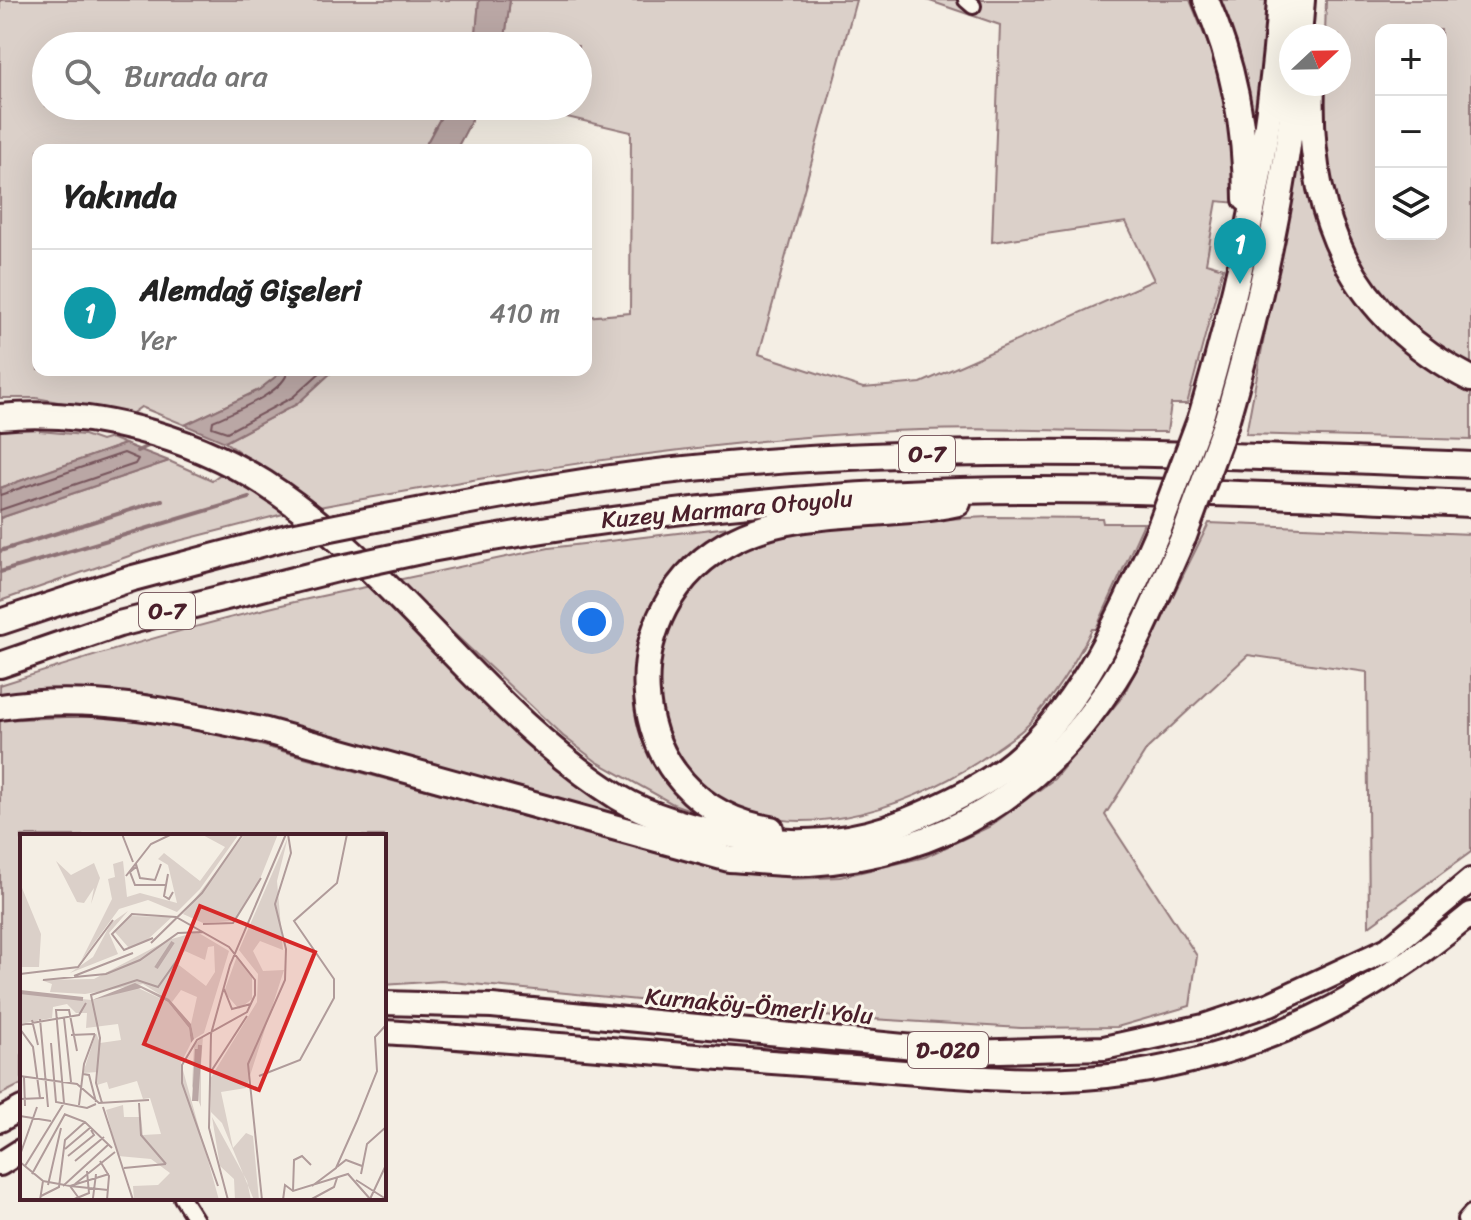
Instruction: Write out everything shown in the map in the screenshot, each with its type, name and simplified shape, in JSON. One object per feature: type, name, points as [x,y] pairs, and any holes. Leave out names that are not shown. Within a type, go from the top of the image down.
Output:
[{"type":"highway","points":[[1206,0],[1226,52],[1241,109],[1246,152],[1244,257]]},
{"type":"highway","points":[[0,417],[61,417],[115,424],[183,444],[234,465],[298,508],[397,596],[497,696],[561,754],[619,798],[670,819],[767,842],[853,837],[887,829],[993,778],[1024,752],[1064,706],[1092,666],[1122,612],[1159,529],[1201,417],[1244,257],[1265,148],[1280,0]]},
{"type":"highway","points":[[1300,24],[1302,0]]},
{"type":"highway","points":[[1314,0],[1314,24]]},
{"type":"highway","points":[[0,707],[99,701],[189,714],[266,731],[729,859],[805,863],[853,859],[896,849],[968,823],[1028,783],[1082,726],[1116,677],[1184,536],[1226,422],[1250,341],[1270,248],[1294,96]]},
{"type":"highway","points":[[1312,96],[1311,128],[1319,194],[1340,249],[1370,300],[1399,331],[1433,360],[1471,379]]},
{"type":"highway","name":"Kuzey Marmara Otoyolu","points":[[0,622],[133,578],[291,536],[584,482],[737,464],[996,451],[1471,465]]},
{"type":"highway","points":[[853,837],[764,828],[715,810],[683,782],[658,741],[645,695],[648,654],[654,627],[666,603],[690,573],[738,538],[783,525],[846,515],[924,511],[1032,490]]},
{"type":"highway","name":"Kuzey Marmara Otoyolu","points":[[0,665],[119,624],[337,569],[425,550],[593,521],[736,505],[885,494],[1032,490],[1471,504]]},
{"type":"highway","name":"Kurnaköy-Ömerli Yolu","points":[[386,1003],[492,1006],[966,1052],[1104,1048],[1204,1026],[1282,999],[1388,949],[1471,880]]},
{"type":"highway","name":"D-020","points":[[386,1032],[612,1046],[976,1077],[1130,1073],[1196,1059],[1300,1025],[1413,962],[1471,914]]},
{"type":"highway","points":[[0,1120],[20,1109]]},
{"type":"highway","points":[[0,1164],[20,1151]]},
{"type":"street","points":[[183,1200],[196,1220]]},
{"type":"street","points":[[1465,1220],[1471,1213]]},
{"type":"shaded area","points":[[0,0],[479,0],[476,32],[32,32],[32,120],[439,120],[426,144],[32,144],[32,376],[276,376],[259,390],[185,425],[141,407],[130,415],[36,398],[0,398]]},
{"type":"shaded area","points":[[510,0],[856,0],[759,354],[863,388],[921,383],[1154,280],[1126,222],[992,242],[1000,25],[927,0],[1190,0],[1217,66],[1232,131],[1237,203],[1217,201],[1206,263],[1223,268],[1187,404],[1171,404],[1167,432],[948,429],[806,437],[596,461],[319,507],[225,442],[297,404],[327,376],[592,376],[592,316],[630,313],[631,132],[580,120],[592,120],[592,32],[506,32]]},
{"type":"shaded area","points":[[1217,0],[1271,0],[1258,140],[1238,51]]},
{"type":"shaded area","points":[[1326,0],[1471,0],[1471,368],[1425,339],[1401,319],[1369,280],[1336,212],[1326,164],[1324,96],[1351,96],[1351,24],[1325,24]]},
{"type":"shaded area","points":[[1304,123],[1336,258],[1471,389],[1471,440],[1246,434]]},
{"type":"shaded area","points":[[39,427],[40,431],[84,435],[101,441],[111,438],[125,444],[0,488],[0,428]]},
{"type":"shaded area","points":[[169,461],[212,480],[222,473],[287,513],[155,547],[0,601],[0,518]]},
{"type":"shaded area","points":[[987,517],[1102,518],[1103,523],[1144,523],[1096,629],[1092,629],[1064,678],[1025,728],[934,787],[861,813],[823,820],[786,820],[751,813],[718,798],[701,784],[686,766],[664,723],[657,675],[665,630],[682,600],[705,574],[718,562],[748,544],[788,532],[844,524]]},
{"type":"shaded area","points":[[1209,523],[1471,534],[1471,852],[1369,926],[1367,672],[1248,655],[1147,749],[1105,815],[1197,956],[1190,1006],[1117,1027],[1021,1028],[772,1013],[441,981],[386,985],[386,834],[20,834],[20,1085],[0,1095],[0,720],[112,715],[219,734],[662,854],[723,869],[791,876],[792,879],[840,877],[925,857],[989,827],[1054,779],[1123,696]]},
{"type":"shaded area","points":[[755,524],[693,560],[639,699],[719,820],[673,804],[597,762],[563,736],[397,580],[549,548]]},
{"type":"shaded area","points":[[371,586],[515,734],[562,772],[655,828],[232,713],[94,692],[0,695],[0,685],[138,643],[277,606]]},
{"type":"water","points":[[479,0],[510,0],[506,32],[476,32]]},
{"type":"water","points":[[439,120],[472,120],[459,144],[426,144]]},
{"type":"water","points":[[276,376],[327,376],[297,404],[225,442],[185,425],[259,390]]},
{"type":"water","points":[[125,444],[169,461],[0,518],[0,488]]},
{"type":"waterway","points":[[137,451],[155,443]]},
{"type":"waterway","points":[[0,572],[249,498]]},
{"type":"waterway","points":[[0,551],[162,500]]},
{"type":"place","name":"Alemdağ Gişeleri","points":[[1240,284]]}]
